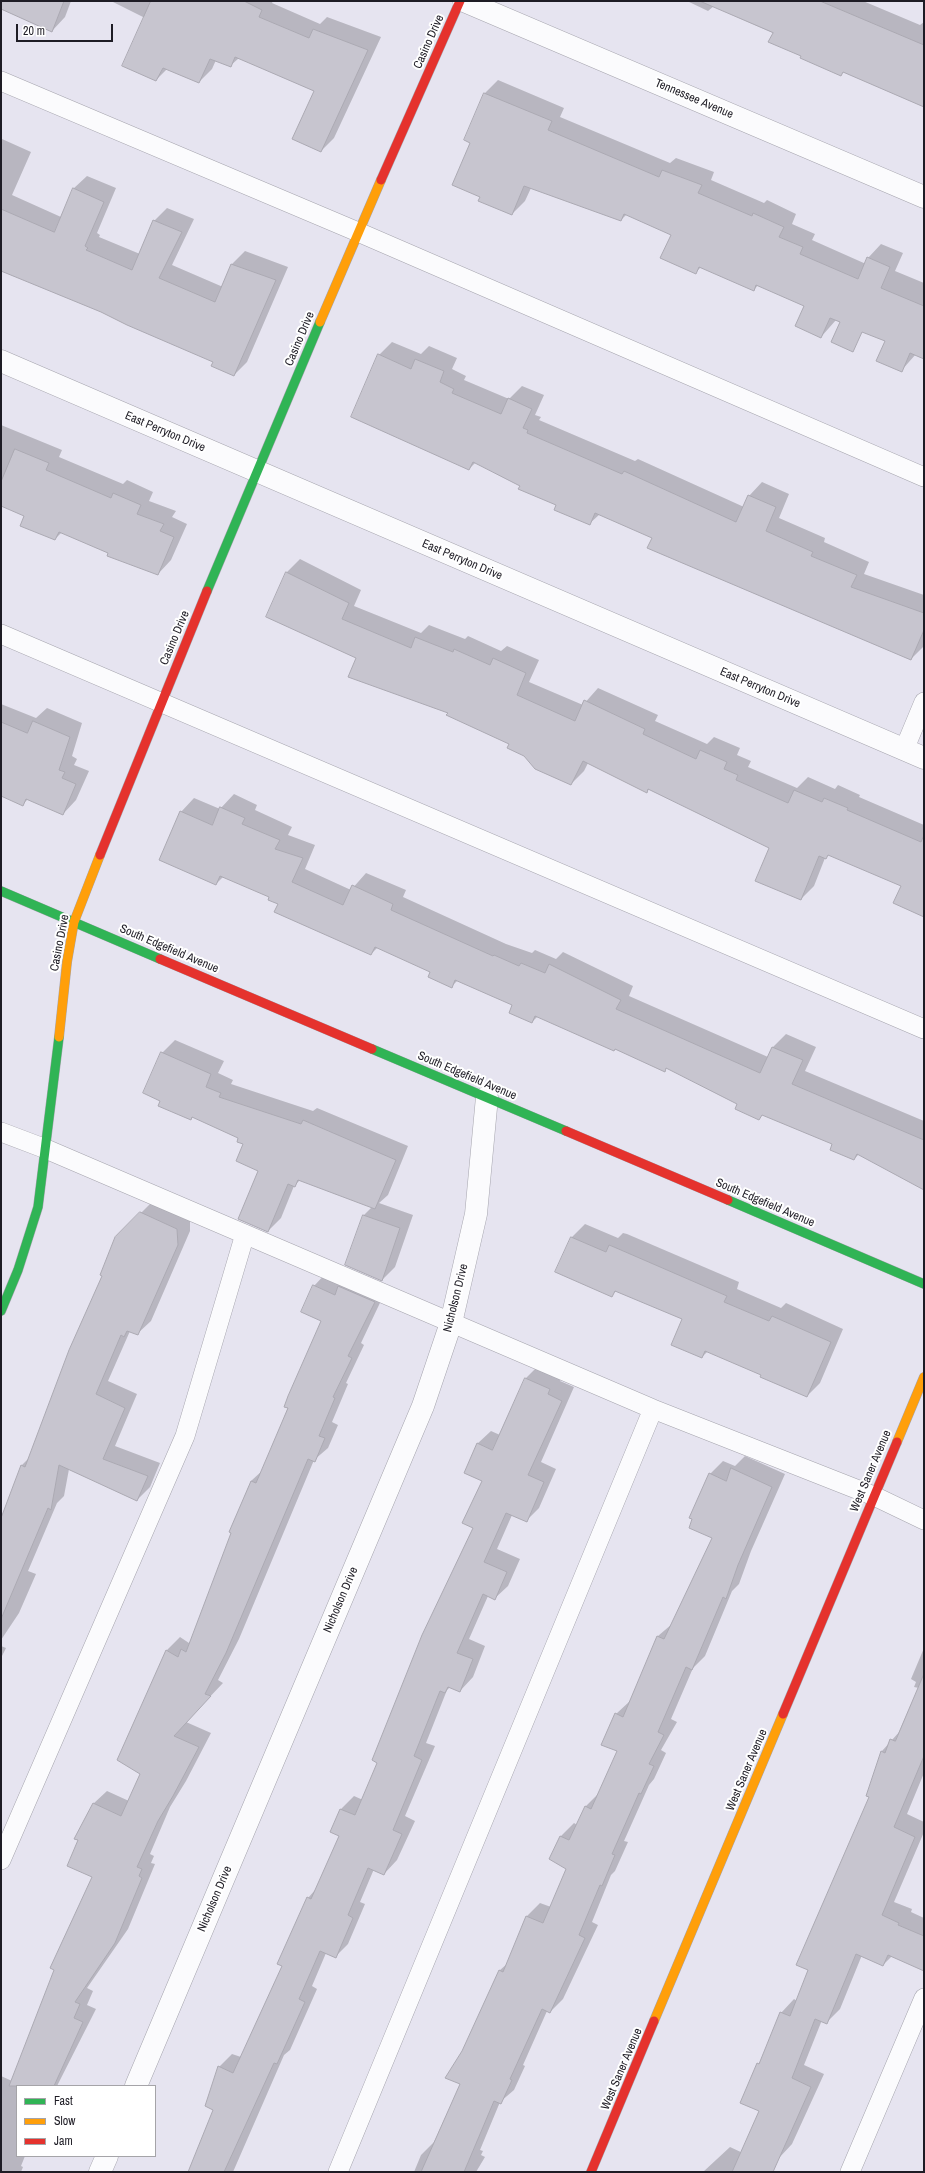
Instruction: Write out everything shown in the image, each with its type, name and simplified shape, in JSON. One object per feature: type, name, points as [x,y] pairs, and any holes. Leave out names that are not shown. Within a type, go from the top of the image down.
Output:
[{"type":"street","name":"Casino Drive","points":[[1,1311],[18,1270],[38,1207],[67,962],[74,922],[161,702],[257,472],[358,232],[460,1]]},
{"type":"street","name":"Tennessee Avenue","points":[[464,1],[924,197]]},
{"type":"street","name":"East Perryton Drive","points":[[1,361],[924,758]]},
{"type":"street","name":"South Edgefield Avenue","points":[[1,891],[924,1284]]},
{"type":"street","name":"Nicholson Drive","points":[[136,2085],[423,1406],[451,1323],[476,1214],[487,1097]]},
{"type":"street","name":"West Saner Avenue","points":[[591,2172],[924,1377]]},
{"type":"street","points":[[100,2172],[107,2157]]},
{"type":"lane","points":[[1,81],[358,232],[924,477]]},
{"type":"lane","points":[[1,634],[924,1029]]},
{"type":"lane","points":[[904,750],[924,702]]},
{"type":"lane","points":[[1,1132],[46,1149],[653,1409],[874,1496],[924,1520]]},
{"type":"lane","points":[[1,1860],[185,1436],[245,1234]]},
{"type":"lane","points":[[338,2172],[653,1409]]},
{"type":"lane","points":[[850,2172],[924,1998]]},
{"type":"building","points":[[1,1],[64,1],[52,32],[1,9]]},
{"type":"building","points":[[151,1],[244,1],[262,10],[259,17],[309,38],[313,29],[368,50],[321,152],[292,139],[314,91],[235,57],[231,67],[210,59],[199,83],[163,68],[156,81],[122,66]]},
{"type":"building","points":[[700,1],[820,1],[924,45],[924,107],[843,72],[841,76],[800,58],[801,56],[768,42],[773,33]]},
{"type":"building","points":[[484,93],[552,121],[548,130],[659,177],[662,170],[702,185],[698,193],[752,216],[753,213],[784,227],[779,237],[803,247],[800,254],[858,279],[867,257],[890,267],[881,288],[924,306],[924,359],[910,353],[902,372],[876,361],[885,341],[862,332],[853,352],[831,342],[840,322],[830,318],[821,338],[795,326],[804,306],[756,285],[754,291],[699,267],[696,274],[660,258],[671,235],[624,214],[621,221],[524,186],[512,215],[478,201],[480,197],[452,185],[470,143],[464,140]]},
{"type":"building","points":[[73,188],[104,202],[85,246],[88,248],[86,250],[132,270],[153,220],[182,232],[159,278],[215,302],[231,264],[276,280],[234,376],[211,366],[213,362],[127,325],[101,312],[1,271],[1,209],[54,232]]},
{"type":"building","points":[[378,354],[411,369],[415,359],[444,371],[440,382],[454,389],[452,393],[501,414],[508,398],[532,409],[523,428],[528,430],[527,433],[622,474],[624,471],[736,522],[748,495],[776,507],[766,531],[813,552],[811,556],[857,575],[851,587],[924,613],[924,630],[911,660],[647,548],[652,538],[595,513],[590,525],[554,510],[556,505],[518,489],[520,486],[473,462],[469,470],[351,417]]},
{"type":"building","points":[[15,449],[49,463],[46,470],[111,498],[113,493],[141,505],[137,514],[164,524],[160,531],[174,537],[158,575],[107,556],[108,553],[59,532],[55,540],[20,526],[24,516],[1,506],[1,482]]},
{"type":"building","points":[[286,572],[349,603],[342,619],[411,648],[415,637],[453,652],[454,649],[490,665],[493,658],[526,673],[517,695],[575,721],[584,700],[645,729],[643,734],[696,759],[700,750],[727,762],[724,769],[738,775],[736,780],[788,803],[794,790],[822,802],[824,798],[848,808],[847,810],[921,842],[924,835],[924,917],[893,903],[901,886],[828,855],[826,859],[819,856],[801,900],[755,881],[769,848],[648,789],[647,793],[583,761],[571,785],[535,769],[524,756],[507,748],[509,744],[446,715],[448,713],[348,677],[356,658],[266,617]]},
{"type":"building","points":[[33,721],[70,737],[59,770],[65,772],[62,778],[76,784],[63,815],[26,799],[23,806],[1,796],[1,722],[27,733]]},
{"type":"building","points":[[220,807],[245,818],[242,824],[280,840],[275,849],[303,858],[292,882],[343,905],[352,885],[393,904],[391,910],[493,956],[494,955],[519,966],[521,963],[545,973],[549,964],[621,1000],[616,1009],[760,1073],[772,1047],[803,1060],[792,1084],[924,1140],[924,1190],[857,1154],[854,1160],[830,1150],[832,1144],[762,1115],[759,1120],[735,1109],[737,1104],[666,1068],[665,1072],[615,1049],[614,1051],[535,1016],[532,1023],[509,1013],[512,1005],[455,980],[452,988],[428,977],[430,972],[375,947],[371,955],[274,912],[278,904],[268,900],[269,897],[220,876],[216,885],[159,860],[180,811],[212,825]]},
{"type":"building","points":[[161,1052],[211,1074],[206,1087],[221,1093],[219,1097],[301,1124],[303,1120],[396,1160],[375,1209],[298,1180],[295,1187],[288,1184],[268,1232],[238,1219],[258,1171],[236,1161],[243,1144],[237,1142],[238,1138],[192,1117],[191,1120],[158,1106],[160,1101],[143,1093]]},
{"type":"building","points":[[140,1212],[177,1229],[178,1245],[138,1335],[127,1331],[124,1337],[121,1335],[96,1394],[125,1408],[103,1459],[148,1476],[137,1501],[59,1465],[51,1510],[48,1508],[1,1619],[1,1518],[21,1465],[25,1467],[69,1350],[102,1276],[100,1275],[115,1237]]},
{"type":"building","points":[[363,1215],[400,1228],[382,1281],[345,1265]]},
{"type":"building","points":[[571,1237],[606,1252],[609,1245],[614,1247],[727,1296],[724,1302],[769,1321],[772,1316],[831,1342],[807,1397],[705,1351],[702,1358],[671,1345],[682,1319],[615,1291],[612,1297],[555,1272]]},
{"type":"building","points":[[313,1285],[335,1295],[338,1286],[375,1302],[348,1356],[352,1358],[333,1397],[335,1398],[319,1436],[325,1438],[315,1462],[308,1459],[226,1653],[205,1694],[211,1696],[174,1736],[199,1747],[158,1821],[137,1867],[142,1869],[139,1876],[142,1878],[115,1943],[75,2002],[80,2004],[74,2018],[83,2022],[54,2085],[9,2086],[54,1970],[50,1968],[92,1877],[67,1866],[78,1840],[74,1839],[93,1803],[121,1816],[140,1774],[117,1760],[166,1650],[178,1657],[181,1649],[186,1652],[231,1533],[229,1532],[251,1481],[256,1483],[288,1408],[284,1407],[288,1396],[321,1321],[301,1312]]},
{"type":"building","points":[[525,1378],[550,1389],[548,1394],[562,1401],[528,1475],[544,1482],[527,1522],[506,1513],[484,1562],[507,1572],[495,1600],[483,1594],[457,1653],[473,1659],[460,1692],[448,1687],[445,1693],[440,1691],[414,1756],[422,1760],[393,1830],[402,1834],[384,1875],[368,1868],[348,1915],[353,1918],[336,1958],[320,1951],[299,1999],[305,2002],[277,2064],[274,2063],[224,2172],[188,2172],[213,2110],[205,2106],[218,2066],[233,2073],[282,1966],[277,1964],[307,1897],[311,1899],[339,1836],[330,1832],[340,1809],[355,1815],[377,1763],[372,1760],[422,1635],[473,1528],[462,1523],[482,1481],[464,1473],[477,1443],[492,1450]]},
{"type":"building","points":[[731,1468],[772,1487],[738,1565],[726,1599],[723,1597],[692,1670],[686,1667],[658,1732],[664,1735],[649,1764],[654,1766],[641,1794],[639,1793],[612,1854],[615,1855],[602,1886],[600,1885],[579,1935],[585,1938],[550,2013],[542,2009],[510,2079],[512,2080],[501,2104],[494,2101],[464,2172],[421,2172],[460,2084],[445,2078],[462,2051],[499,1970],[503,1972],[526,1916],[543,1923],[566,1869],[549,1859],[560,1836],[569,1840],[585,1806],[591,1809],[617,1751],[601,1745],[615,1713],[623,1717],[657,1636],[664,1639],[712,1538],[689,1528],[692,1519],[689,1518],[709,1473],[726,1481]]},
{"type":"building","points":[[924,1674],[924,1756],[894,1827],[915,1837],[882,1915],[899,1923],[898,1925],[924,1936],[924,1971],[888,1955],[883,1966],[856,1954],[827,2024],[815,2019],[792,2078],[811,2087],[773,2172],[732,2172],[759,2111],[740,2103],[757,2063],[759,2064],[780,2012],[790,2016],[808,1970],[796,1965],[869,1797],[866,1796],[881,1751],[885,1753],[890,1739],[895,1741]]},
{"type":"traffic: fast","points":[[207,591],[320,322]]},
{"type":"traffic: fast","points":[[1,891],[160,959]]},
{"type":"traffic: fast","points":[[1,1311],[18,1270],[38,1207],[59,1037]]},
{"type":"traffic: fast","points":[[372,1049],[566,1131]]},
{"type":"traffic: fast","points":[[728,1200],[924,1284]]},
{"type":"traffic: slow","points":[[320,322],[381,180]]},
{"type":"traffic: slow","points":[[59,1037],[67,962],[74,922],[100,855]]},
{"type":"traffic: slow","points":[[897,1442],[924,1377]]},
{"type":"traffic: slow","points":[[654,2021],[783,1714]]},
{"type":"traffic: jam","points":[[381,180],[460,1]]},
{"type":"traffic: jam","points":[[100,855],[207,591]]},
{"type":"traffic: jam","points":[[160,959],[372,1049]]},
{"type":"traffic: jam","points":[[566,1131],[728,1200]]},
{"type":"traffic: jam","points":[[783,1714],[897,1442]]},
{"type":"traffic: jam","points":[[591,2172],[654,2021]]}]
